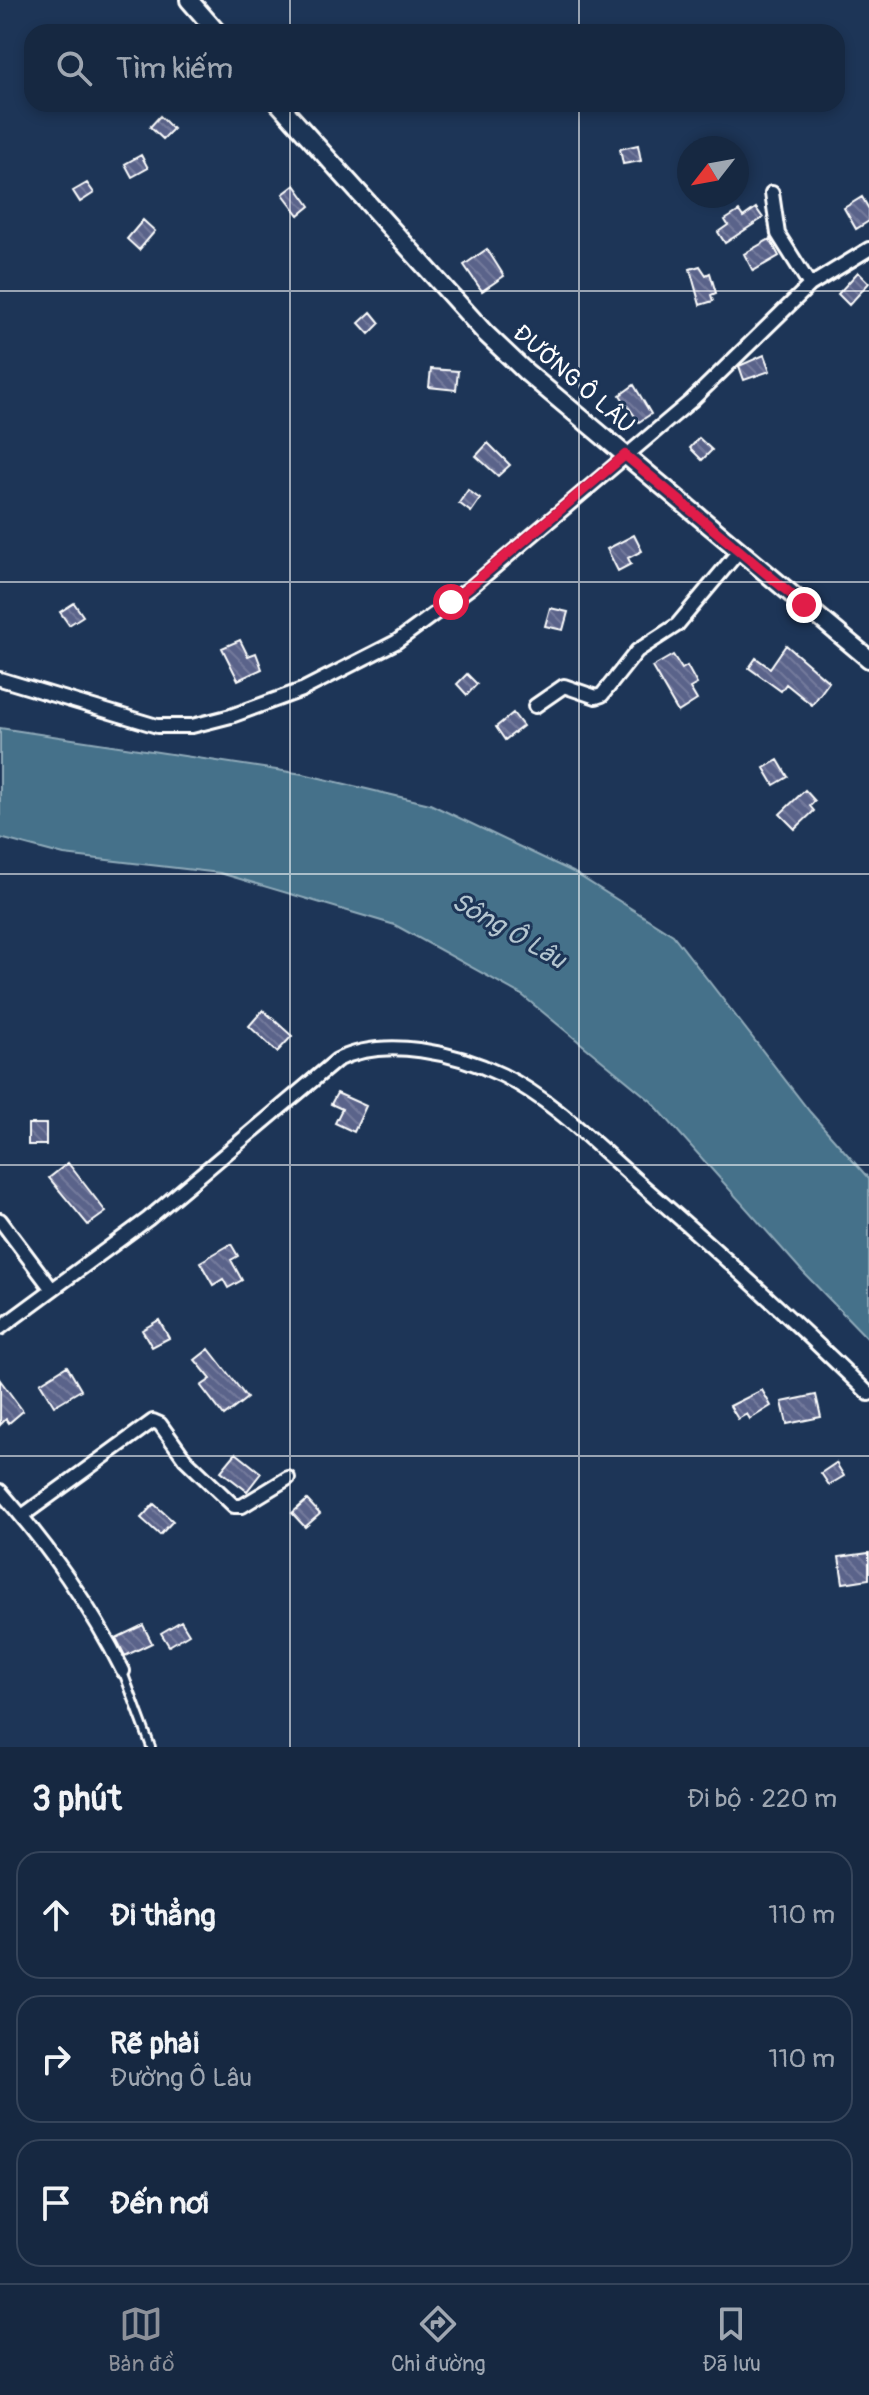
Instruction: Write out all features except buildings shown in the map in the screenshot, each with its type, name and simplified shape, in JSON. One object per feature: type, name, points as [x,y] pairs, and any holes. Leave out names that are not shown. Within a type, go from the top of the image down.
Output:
[{"type":"main road","points":[[189,0],[210,24]]},
{"type":"main road","name":"ĐƯỜNG Ô LÂU","points":[[286,112],[485,333],[869,659]]},
{"type":"street","points":[[772,193],[778,234],[810,285]]},
{"type":"street","points":[[0,679],[157,726],[174,727],[209,723],[261,706],[356,664],[432,617],[691,401],[810,285],[869,249]]},
{"type":"street","points":[[535,706],[564,686],[596,697],[602,695],[637,651],[677,625],[739,551]]},
{"type":"street","points":[[0,1328],[148,1219],[337,1060],[361,1051],[433,1052],[503,1076],[561,1113],[752,1282],[869,1394]]},
{"type":"street","points":[[0,1220],[51,1288]]},
{"type":"street","points":[[22,1516],[153,1421],[160,1424],[185,1459],[234,1506],[242,1506],[288,1478]]},
{"type":"street","points":[[0,1491],[22,1516],[103,1634],[123,1671]]},
{"type":"lane","points":[[123,1671],[151,1747]]},
{"type":"water","name":"Sông Ô Lâu","points":[[0,728],[303,774],[430,804],[573,872],[673,935],[810,1112],[869,1179],[869,1340],[802,1271],[651,1101],[522,995],[395,925],[220,873],[64,855],[0,838]]},
{"type":"route","points":[[451,602],[625,455],[804,605]]}]
